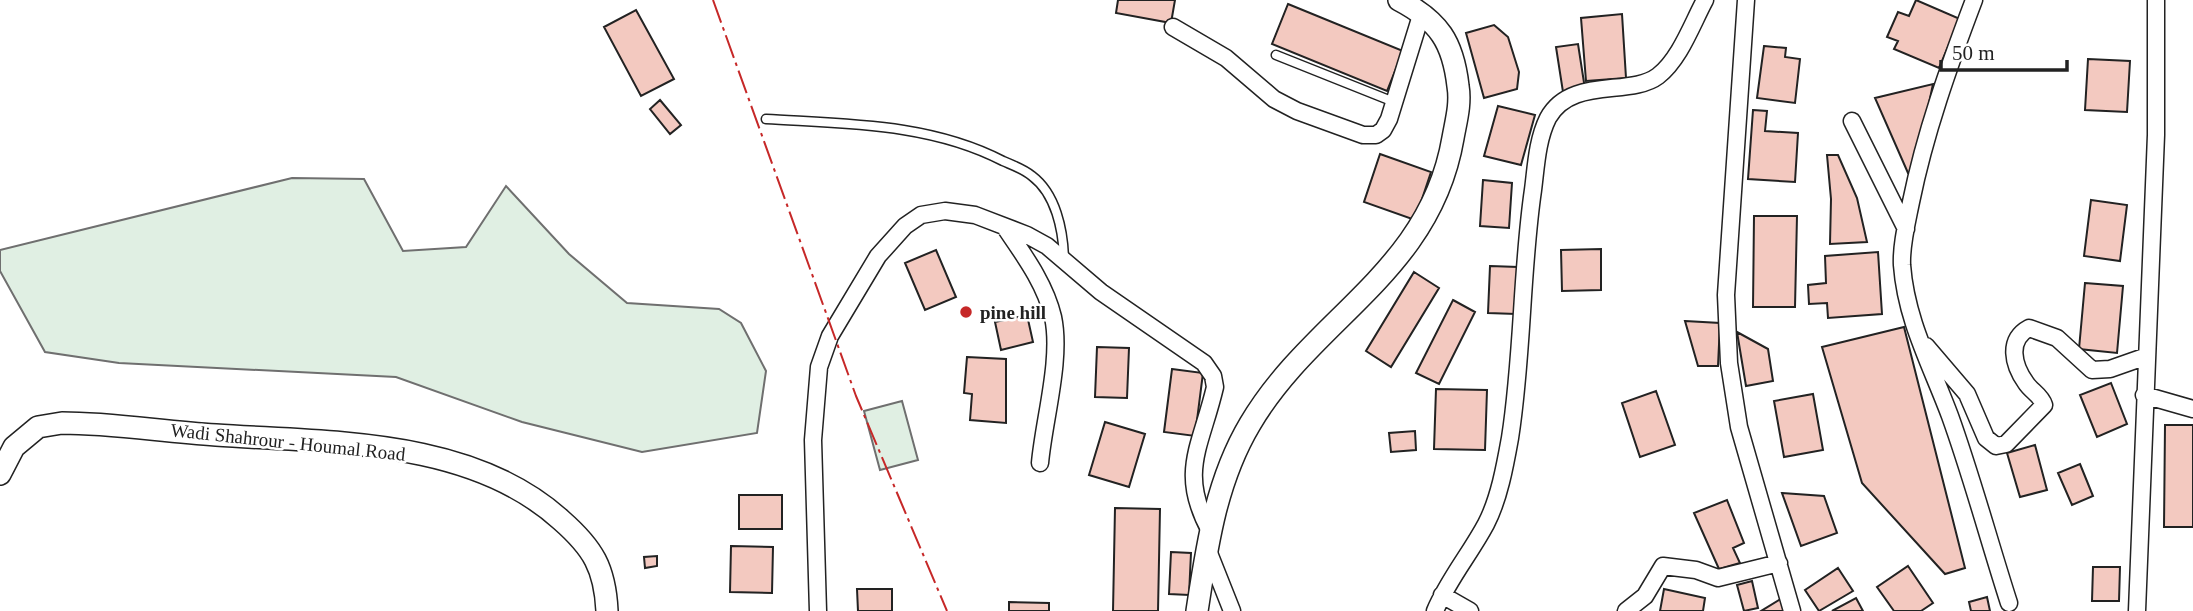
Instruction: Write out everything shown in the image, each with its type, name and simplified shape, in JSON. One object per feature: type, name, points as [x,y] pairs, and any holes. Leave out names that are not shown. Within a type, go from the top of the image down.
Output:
[{"type":"main road","points":[[1196,611],[1208,538],[1226,472],[1251,423],[1280,381],[1387,272],[1417,234],[1437,194],[1450,154],[1460,99],[1454,56],[1438,28],[1422,12],[1399,0]]},
{"type":"main road","name":"Wadi Shahrour - Houmal Road","points":[[0,470],[14,447],[38,427],[61,423],[326,442],[434,457],[477,470],[522,489],[549,509],[596,558],[606,581],[607,611]]},
{"type":"street","points":[[1435,611],[1486,523],[1503,471],[1517,369],[1528,225],[1540,144],[1549,118],[1573,96],[1648,82],[1660,75],[1673,60],[1705,0]]},
{"type":"street","points":[[1746,0],[1726,295],[1729,363],[1739,427],[1792,611]]},
{"type":"street","points":[[1974,0],[1948,67],[1906,229],[1902,262],[1906,302],[1915,333],[1950,416],[2009,603]]},
{"type":"street","points":[[2137,611],[2157,109],[2156,0]]},
{"type":"street","points":[[1173,27],[1226,58],[1274,99],[1343,130],[1376,135],[1383,130],[1394,102],[1422,12]]},
{"type":"street","points":[[1852,121],[1906,229]]},
{"type":"street","points":[[818,611],[813,440],[819,367],[830,335],[878,256],[905,226],[921,215],[945,211],[975,215],[1002,224],[1048,246],[1101,292],[1204,363],[1213,376],[1215,387],[1193,467],[1192,492],[1232,611]]},
{"type":"street","points":[[1002,224],[1042,286],[1052,316],[1056,340],[1040,463]]},
{"type":"street","points":[[1915,333],[1967,394],[1986,438],[1997,446],[2006,444],[2044,405],[2019,371],[2014,344],[2019,334],[2029,328],[2057,338],[2092,370],[2110,369],[2147,356]]},
{"type":"street","points":[[2144,395],[2193,409]]},
{"type":"street","points":[[1626,611],[1645,596],[1663,566],[1696,570],[1718,578],[1779,562]]},
{"type":"street","points":[[1442,595],[1470,611]]},
{"type":"lane","points":[[1276,55],[1394,102]]},
{"type":"lane","points":[[766,119],[858,122],[920,132],[986,152],[1033,176],[1051,199],[1063,234],[1064,261]]},
{"type":"green space","points":[[292,178],[364,179],[403,251],[466,247],[506,186],[569,254],[627,303],[719,309],[741,323],[766,371],[757,433],[642,452],[522,422],[396,377],[119,363],[45,352],[0,271],[0,250]]},
{"type":"green space","points":[[902,401],[918,460],[880,470],[864,411]]},
{"type":"building","points":[[1118,0],[1175,0],[1171,23],[1116,13]]},
{"type":"building","points":[[1916,0],[1960,19],[1939,68],[1894,49],[1898,41],[1887,37],[1898,12],[1909,16]]},
{"type":"building","points":[[1288,4],[1403,51],[1387,91],[1272,44]]},
{"type":"building","points":[[636,10],[674,79],[641,96],[604,27]]},
{"type":"building","points":[[1622,14],[1626,78],[1586,81],[1581,18]]},
{"type":"building","points":[[1494,25],[1508,37],[1519,72],[1517,89],[1484,98],[1466,33]]},
{"type":"building","points":[[1578,44],[1585,89],[1563,92],[1556,47]]},
{"type":"building","points":[[1764,46],[1786,48],[1785,57],[1800,59],[1795,103],[1757,98]]},
{"type":"building","points":[[2088,59],[2130,61],[2127,112],[2085,110]]},
{"type":"building","points":[[1933,84],[1915,171],[1908,173],[1875,98]]},
{"type":"building","points":[[660,100],[681,125],[670,134],[650,109]]},
{"type":"building","points":[[1498,106],[1535,115],[1521,165],[1484,156]]},
{"type":"building","points":[[1753,110],[1767,111],[1765,131],[1798,133],[1795,182],[1748,179]]},
{"type":"building","points":[[1380,154],[1431,172],[1415,220],[1364,202]]},
{"type":"building","points":[[1827,155],[1838,155],[1857,198],[1867,242],[1830,244],[1831,199]]},
{"type":"building","points":[[1483,180],[1512,183],[1509,228],[1480,226]]},
{"type":"building","points":[[2091,200],[2127,205],[2120,261],[2084,256]]},
{"type":"building","points":[[1754,216],[1797,216],[1795,307],[1753,307]]},
{"type":"building","points":[[1601,249],[1601,290],[1562,291],[1561,250]]},
{"type":"building","points":[[936,250],[956,297],[925,310],[905,263]]},
{"type":"building","points":[[1878,252],[1882,314],[1828,318],[1827,303],[1809,304],[1808,285],[1826,283],[1825,256]]},
{"type":"building","points":[[1490,266],[1518,267],[1516,314],[1488,313]]},
{"type":"building","points":[[1414,272],[1439,288],[1391,367],[1366,351]]},
{"type":"building","points":[[2085,283],[2123,286],[2117,353],[2079,349]]},
{"type":"building","points":[[1453,300],[1475,312],[1439,384],[1416,373]]},
{"type":"building","points":[[1027,315],[1033,342],[1001,350],[995,322]]},
{"type":"building","points":[[1685,321],[1720,323],[1718,366],[1698,366]]},
{"type":"building","points":[[1904,327],[1965,568],[1945,574],[1862,483],[1822,347]]},
{"type":"building","points":[[1737,332],[1768,349],[1773,381],[1746,386]]},
{"type":"building","points":[[1097,347],[1129,348],[1127,398],[1095,397]]},
{"type":"building","points":[[967,357],[1006,359],[1006,423],[970,420],[972,394],[964,393]]},
{"type":"building","points":[[1172,369],[1203,373],[1195,436],[1164,432]]},
{"type":"building","points":[[2111,383],[2127,424],[2097,437],[2080,395]]},
{"type":"building","points":[[1436,389],[1487,390],[1485,450],[1434,449]]},
{"type":"building","points":[[1656,391],[1675,445],[1640,457],[1622,403]]},
{"type":"building","points":[[1813,394],[1823,450],[1784,457],[1774,401]]},
{"type":"building","points":[[1105,422],[1145,434],[1129,487],[1089,475]]},
{"type":"building","points":[[2165,425],[2193,425],[2193,527],[2164,527]]},
{"type":"building","points":[[1415,431],[1416,450],[1391,452],[1389,433]]},
{"type":"building","points":[[2035,445],[2047,490],[2020,497],[2007,453]]},
{"type":"building","points":[[2080,464],[2093,496],[2072,505],[2058,473]]},
{"type":"building","points":[[1782,493],[1824,496],[1837,533],[1801,546]]},
{"type":"building","points":[[739,495],[782,495],[782,529],[739,529]]},
{"type":"building","points":[[1727,500],[1744,543],[1733,548],[1740,563],[1719,569],[1694,513]]},
{"type":"building","points":[[1115,508],[1160,509],[1158,611],[1113,611]]},
{"type":"building","points":[[731,546],[773,547],[772,593],[730,592]]},
{"type":"building","points":[[1171,552],[1191,553],[1189,595],[1169,594]]},
{"type":"building","points":[[657,556],[657,566],[645,568],[644,557]]},
{"type":"building","points":[[1908,566],[1933,603],[1921,611],[1894,611],[1877,587]]},
{"type":"building","points":[[2093,567],[2120,567],[2119,601],[2092,601]]},
{"type":"building","points":[[1838,568],[1853,591],[1819,611],[1805,590]]},
{"type":"building","points":[[1752,581],[1758,608],[1744,611],[1737,585]]},
{"type":"building","points":[[857,589],[892,589],[892,611],[858,611]]},
{"type":"building","points":[[1664,589],[1705,598],[1703,611],[1660,611]]},
{"type":"building","points":[[1784,597],[1786,611],[1761,611]]},
{"type":"building","points":[[1987,597],[1990,611],[1971,611],[1969,602]]},
{"type":"building","points":[[1856,598],[1863,611],[1832,611]]},
{"type":"building","points":[[1009,602],[1049,603],[1049,611],[1009,611]]},
{"type":"power","points":[[713,0],[856,396],[947,611]]},
{"type":"place","name":"pine hill","points":[[966,312]]}]
